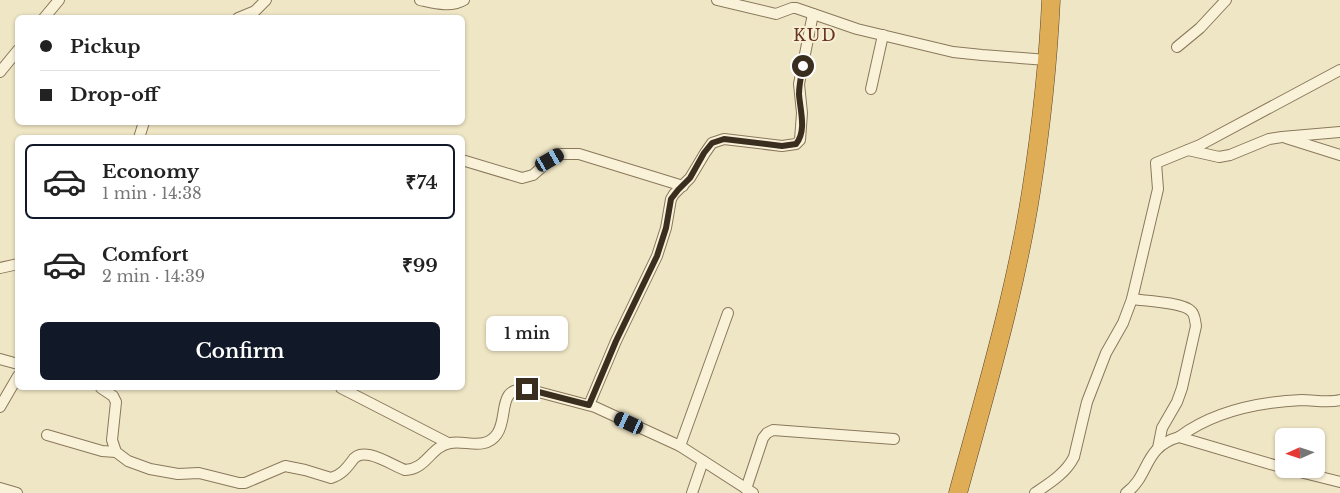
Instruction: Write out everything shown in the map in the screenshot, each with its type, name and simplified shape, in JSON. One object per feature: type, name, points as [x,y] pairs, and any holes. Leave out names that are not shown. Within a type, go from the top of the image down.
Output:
[{"type":"highway","points":[[958,493],[994,362],[1013,283],[1031,193],[1047,60],[1051,0]]},
{"type":"street","points":[[46,15],[59,0]]},
{"type":"street","points":[[245,15],[255,11],[266,0]]},
{"type":"street","points":[[420,0],[441,4],[453,4],[464,0]]},
{"type":"street","points":[[717,0],[776,14],[791,4],[813,14],[858,29],[953,52],[1047,60]]},
{"type":"street","points":[[1177,46],[1200,28],[1226,0]]},
{"type":"street","points":[[589,405],[616,341],[657,256],[666,228],[671,199],[690,178],[704,153],[712,143],[724,139],[782,146],[796,144],[800,140],[802,114],[799,84],[813,14]]},
{"type":"street","points":[[870,89],[883,35]]},
{"type":"street","points":[[0,72],[15,54]]},
{"type":"street","points":[[1035,493],[1055,479],[1070,464],[1074,457],[1087,402],[1106,352],[1123,323],[1132,299],[1158,189],[1156,163],[1231,129],[1340,70]]},
{"type":"street","points":[[1188,150],[1219,157],[1282,137],[1340,132]]},
{"type":"street","points":[[1282,137],[1340,155]]},
{"type":"street","points":[[465,161],[522,178],[533,175],[560,154],[579,154],[683,186]]},
{"type":"street","points":[[0,268],[15,265]]},
{"type":"street","points":[[1132,299],[1179,306],[1191,311],[1196,326],[1178,402],[1162,428],[1158,448]]},
{"type":"street","points":[[680,446],[728,313]]},
{"type":"street","points":[[0,359],[15,363]]},
{"type":"street","points":[[0,407],[15,381]]},
{"type":"street","points":[[345,390],[448,443],[476,444],[485,443],[494,438],[501,424],[506,399],[510,394],[519,389],[527,389],[589,405],[680,446],[750,491],[763,438],[766,433],[773,430],[894,439]]},
{"type":"street","points":[[104,390],[113,396],[116,402],[112,440],[116,452]]},
{"type":"street","points":[[1126,493],[1131,490],[1140,478],[1151,455],[1158,448],[1168,440],[1178,438],[1206,421],[1240,408],[1274,402],[1340,400]]},
{"type":"street","points":[[47,435],[116,452],[128,460],[150,469],[178,474],[199,473],[239,483],[285,466],[332,478],[342,473],[354,457],[360,454],[374,457],[405,470],[410,470],[418,467],[436,450],[448,443]]},
{"type":"street","points":[[1178,438],[1275,465]]},
{"type":"street","points":[[692,493],[702,461]]},
{"type":"street","points":[[1324,478],[1340,482]]},
{"type":"street","points":[[0,488],[18,493]]},
{"type":"district","name":"KUD","points":[[815,35]]},
{"type":"route","points":[[527,389],[589,405],[616,341],[657,256],[666,228],[671,199],[674,194],[690,178],[700,159],[712,143],[718,140],[751,141],[782,146],[796,144],[800,140],[802,130],[799,84],[803,66]]}]
